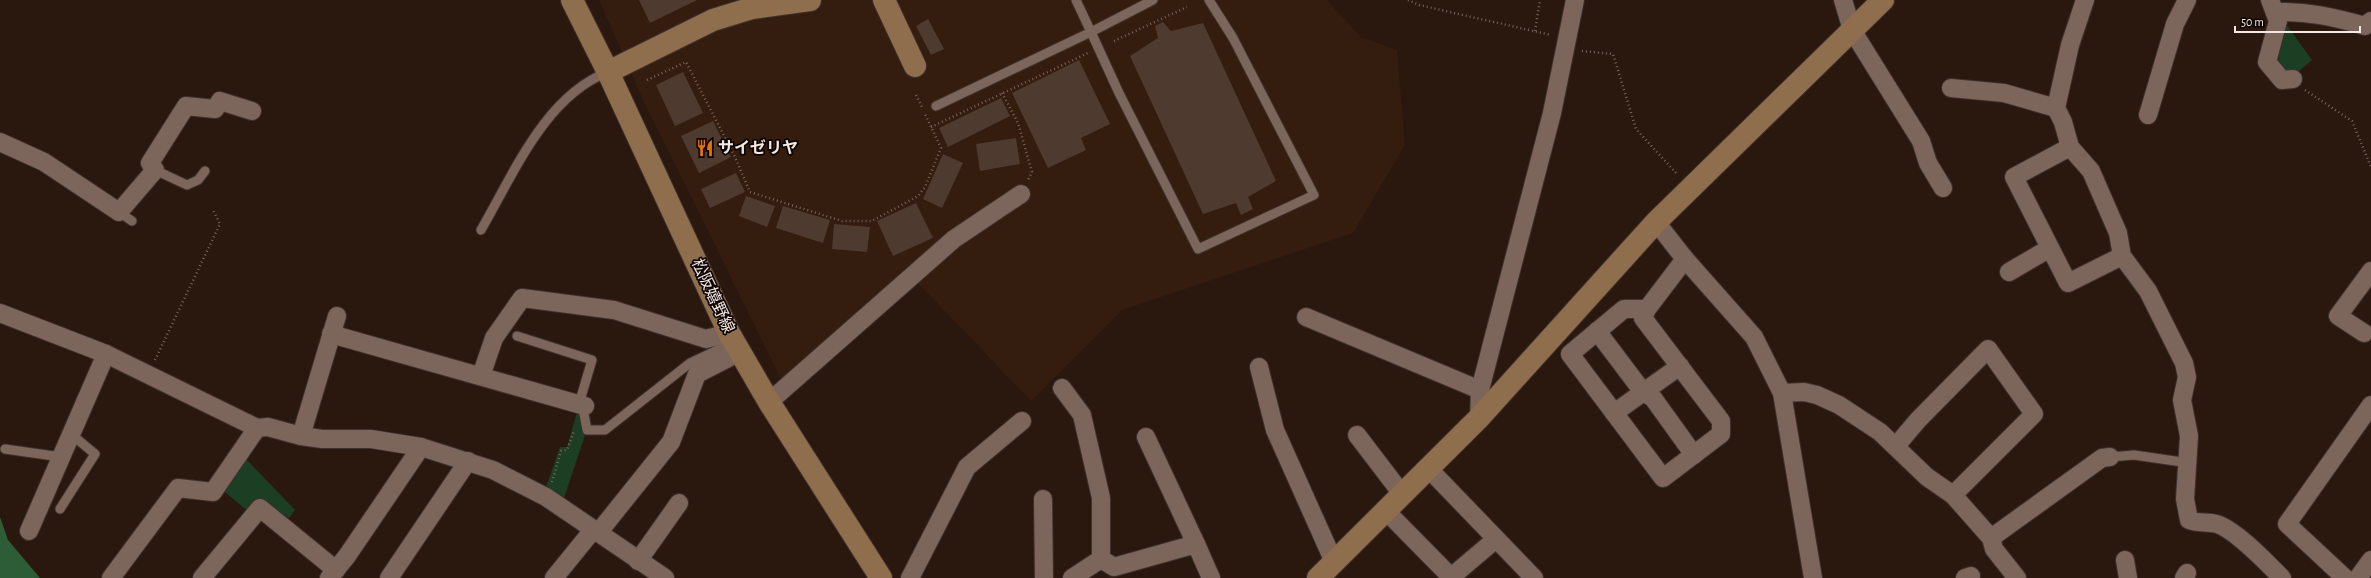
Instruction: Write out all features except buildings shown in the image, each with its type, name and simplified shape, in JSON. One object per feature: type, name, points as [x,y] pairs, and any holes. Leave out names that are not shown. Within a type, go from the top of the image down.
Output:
[{"type":"street","name":"松阪嬉野線","points":[[572,0],[608,72],[735,342],[768,402],[881,578]]},
{"type":"street","points":[[608,72],[713,20],[752,8],[810,0]]},
{"type":"street","points":[[884,0],[915,66]]},
{"type":"street","points":[[1479,418],[1480,390],[1552,113],[1575,0]]},
{"type":"street","points":[[1843,0],[1852,30],[1921,141],[1928,163],[1944,188]]},
{"type":"street","points":[[1318,578],[1479,418],[1656,222],[1883,0]]},
{"type":"street","points":[[2085,0],[2070,44],[2056,108],[2063,122],[2070,147],[2091,171],[2118,232],[2122,256],[2148,291],[2184,363],[2186,377],[2182,400],[2189,436],[2189,463],[2185,499],[2189,520],[2198,524],[2217,524],[2248,544],[2282,578]]},
{"type":"street","points":[[2148,115],[2175,24],[2187,0]]},
{"type":"street","points":[[2293,79],[2282,80],[2267,62],[2278,21],[2273,6],[2330,15],[2365,26],[2371,21]]},
{"type":"street","points":[[1951,88],[2004,93],[2056,108]]},
{"type":"street","points":[[0,142],[44,162],[126,217],[155,170],[150,163],[186,106],[215,109],[220,101],[252,111]]},
{"type":"street","points":[[2070,147],[2014,177],[2068,284],[2122,256]]},
{"type":"street","points":[[768,402],[954,239],[1021,194]]},
{"type":"street","points":[[1656,222],[1685,259],[1754,338],[1782,393],[1813,578]]},
{"type":"street","points":[[2009,272],[2050,248]]},
{"type":"street","points":[[1647,309],[1624,309],[1570,354],[1662,478],[1721,434],[1721,421],[1644,318],[1647,309],[1685,259]]},
{"type":"street","points":[[2364,333],[2338,316],[2371,271]]},
{"type":"street","points":[[480,376],[494,338],[522,298],[614,310],[706,339],[735,342]]},
{"type":"street","points":[[0,313],[106,354],[257,428],[268,427],[301,436],[322,439],[371,440],[421,447],[492,470],[546,497],[665,578]]},
{"type":"street","points":[[301,436],[337,316]]},
{"type":"street","points":[[1306,317],[1480,390]]},
{"type":"street","points":[[1597,331],[1643,392],[1653,398],[1694,455]]},
{"type":"street","points":[[331,334],[480,376],[582,408]]},
{"type":"street","points":[[554,578],[596,532],[671,442],[697,374],[735,342]]},
{"type":"street","points":[[1896,446],[1918,420],[1988,349],[2034,414],[1953,495]]},
{"type":"street","points":[[29,530],[106,354]]},
{"type":"street","points":[[1614,413],[1680,366]]},
{"type":"street","points":[[1259,367],[1275,430],[1334,562]]},
{"type":"street","points":[[1062,388],[1082,415],[1101,498],[1101,560]]},
{"type":"street","points":[[1782,393],[1804,392],[1839,405],[1880,432],[1927,477],[1953,495],[1991,538],[1994,549],[2017,578]]},
{"type":"street","points":[[2345,578],[2287,524],[2371,405]]},
{"type":"street","points":[[910,578],[967,467],[1022,421]]},
{"type":"street","points":[[111,578],[178,488],[213,492],[257,428]]},
{"type":"street","points":[[1358,435],[1402,494]]},
{"type":"street","points":[[1146,437],[1211,578]]},
{"type":"street","points":[[202,578],[260,508],[333,574],[421,447]]},
{"type":"street","points":[[1991,538],[2102,458],[2110,457]]},
{"type":"street","points":[[390,578],[468,461]]},
{"type":"street","points":[[1428,468],[1534,578]]},
{"type":"street","points":[[1043,499],[1044,578]]},
{"type":"street","points":[[638,561],[679,503]]},
{"type":"street","points":[[1385,510],[1451,578],[1496,539]]},
{"type":"street","points":[[1101,560],[1114,567],[1196,544]]},
{"type":"street","points":[[1072,578],[1101,560]]},
{"type":"street","points":[[2125,560],[2128,578]]},
{"type":"street","points":[[2358,578],[2371,560]]},
{"type":"lane","points":[[1076,0],[1165,186],[1198,249],[1314,195],[1233,38],[1209,0]]},
{"type":"lane","points":[[936,106],[1091,32],[1154,0]]},
{"type":"lane","points":[[481,230],[544,120],[589,79],[608,72]]},
{"type":"lane","points":[[155,170],[187,185],[198,180],[205,171]]},
{"type":"lane","points":[[517,336],[592,360],[582,408],[587,430],[605,430],[690,363],[735,342]]},
{"type":"lane","points":[[60,510],[95,454],[71,434]]},
{"type":"lane","points":[[5,449],[61,457]]},
{"type":"lane","points":[[2110,457],[2141,455],[2189,463]]},
{"type":"path","points":[[1534,31],[1540,0]]},
{"type":"path","points":[[1114,41],[1187,7]]},
{"type":"path","points":[[931,127],[1092,52]]},
{"type":"path","points":[[647,80],[686,62],[735,157],[750,192],[842,221],[872,220],[918,196],[925,187],[941,148],[916,95]]},
{"type":"path","points":[[2293,79],[2310,95],[2352,121],[2371,166]]},
{"type":"path","points":[[1002,93],[1018,123],[1032,172],[1021,194]]},
{"type":"path","points":[[154,362],[220,224],[213,210]]},
{"type":"path","points":[[546,497],[561,451],[567,450],[582,408]]},
{"type":"shaded area","points":[[599,0],[1327,0],[1361,37],[1397,50],[1405,145],[1353,233],[1122,310],[1031,401],[907,272],[781,379],[643,100]]},
{"type":"green space","points":[[2286,24],[2312,60],[2292,77],[2280,64],[2278,58],[2279,46]]},
{"type":"green space","points":[[577,412],[591,417],[564,498],[546,487],[560,447],[567,447]]},
{"type":"green space","points":[[246,459],[295,510],[289,518],[261,499],[249,512],[221,489]]},
{"type":"green space","points":[[0,517],[8,540],[40,578],[0,578]]},
{"type":"place","name":"サイゼリヤ","points":[[705,148]]}]
